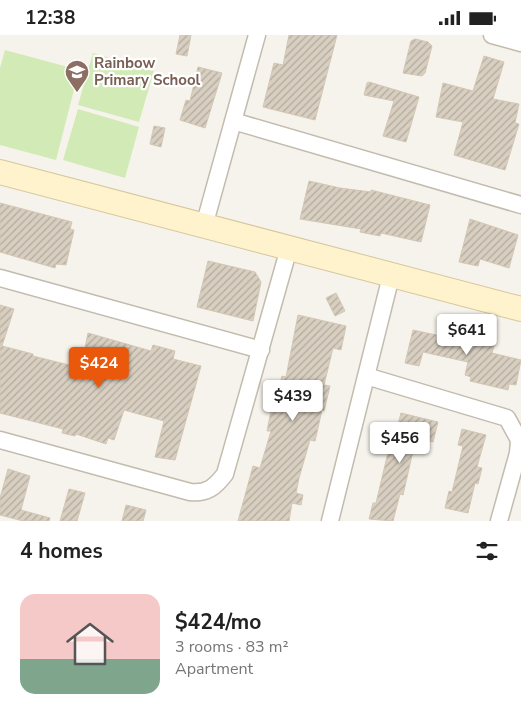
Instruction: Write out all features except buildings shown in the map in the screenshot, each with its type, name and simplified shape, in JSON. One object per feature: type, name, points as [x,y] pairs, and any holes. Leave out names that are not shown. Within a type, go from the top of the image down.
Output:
[{"type":"street","points":[[204,226],[256,35]]},
{"type":"street","points":[[492,35],[521,43]]},
{"type":"street","points":[[233,121],[521,205]]},
{"type":"street","points":[[0,172],[521,309]]},
{"type":"street","points":[[0,440],[190,492],[200,493],[209,491],[225,474],[289,248]]},
{"type":"street","points":[[330,521],[391,276]]},
{"type":"street","points":[[0,277],[261,350]]},
{"type":"street","points":[[366,377],[507,418],[519,439],[518,453],[499,521]]},
{"type":"green space","points":[[5,50],[79,70],[56,160],[0,145],[0,68]]},
{"type":"green space","points":[[93,53],[154,71],[139,122],[78,105]]},
{"type":"green space","points":[[78,109],[139,127],[125,178],[63,160]]},
{"type":"place","name":"Rainbow Primary School","points":[[77,93]]}]
